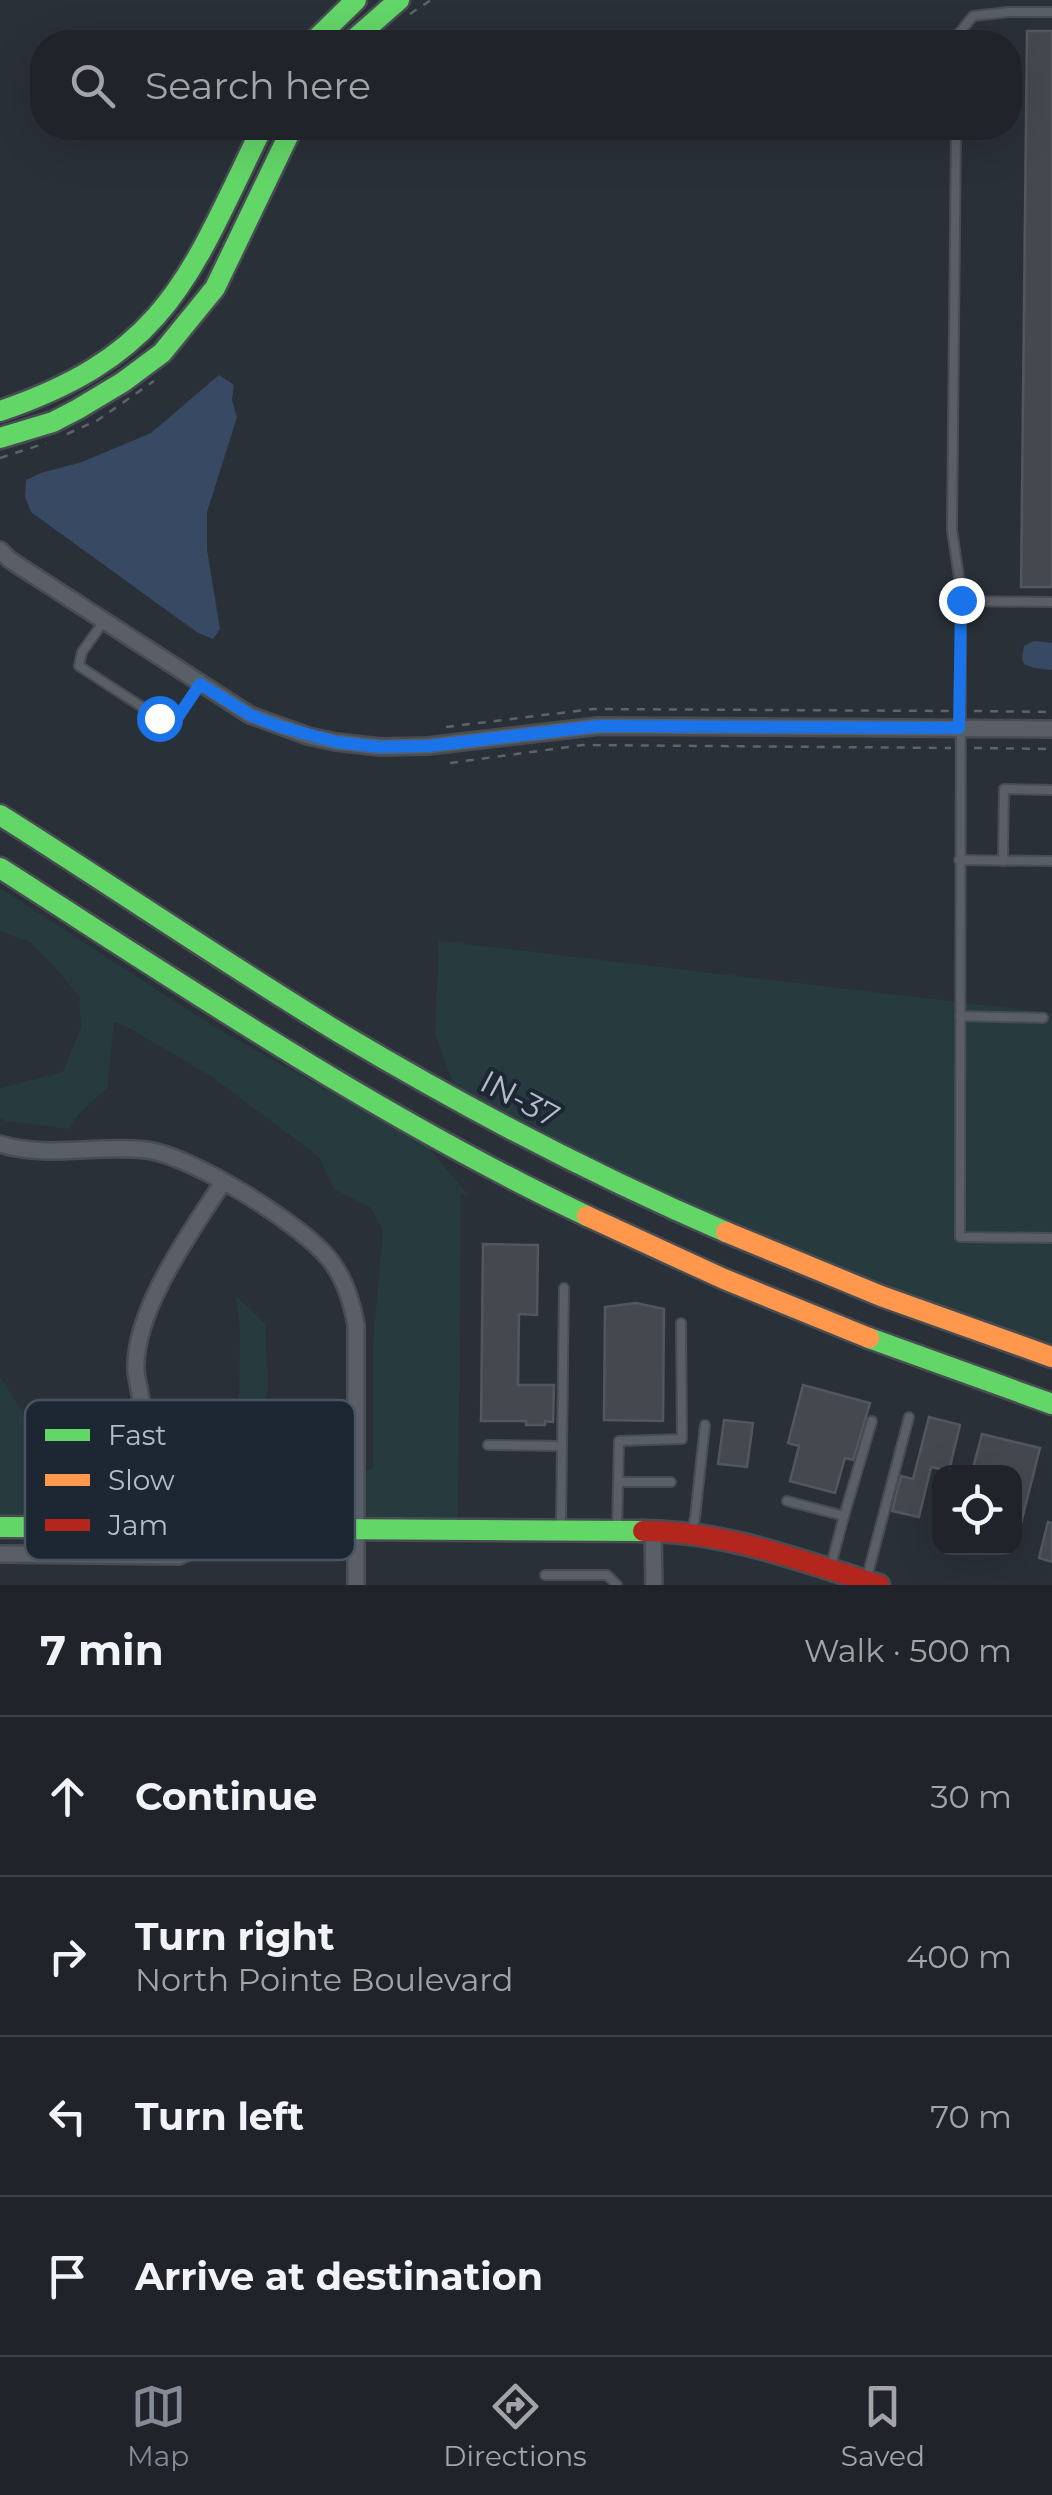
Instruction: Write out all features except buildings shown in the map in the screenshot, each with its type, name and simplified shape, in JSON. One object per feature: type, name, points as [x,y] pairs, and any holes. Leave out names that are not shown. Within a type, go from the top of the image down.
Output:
[{"type":"main road","points":[[325,30],[356,0]]},
{"type":"main road","points":[[363,30],[399,0]]},
{"type":"main road","points":[[0,411],[82,380],[120,353],[158,317],[195,267],[256,140]]},
{"type":"main road","points":[[0,438],[53,422],[78,409],[162,353],[214,288],[286,140]]},
{"type":"main road","name":"IN-37","points":[[0,815],[337,1031],[538,1143],[649,1198],[834,1278],[1052,1357]]},
{"type":"main road","points":[[0,868],[345,1088],[567,1208],[828,1324],[1052,1404]]},
{"type":"main road","points":[[0,1527],[25,1527]]},
{"type":"main road","points":[[356,1530],[691,1533],[764,1547],[872,1583]]},
{"type":"street","points":[[0,550],[250,715],[322,739],[380,747],[428,746],[599,726],[959,719],[1052,729]]},
{"type":"street","points":[[0,1144],[34,1151],[151,1150],[184,1160],[285,1222],[318,1247],[336,1268],[353,1308],[357,1338],[356,1585]]},
{"type":"street","points":[[142,1400],[136,1370],[152,1302],[172,1261],[223,1182]]},
{"type":"street","points":[[653,1531],[654,1585]]},
{"type":"street","points":[[0,1554],[25,1554]]},
{"type":"lane","points":[[961,30],[973,16],[1052,12]]},
{"type":"lane","points":[[956,140],[952,530],[961,600],[960,1237],[1052,1238]]},
{"type":"lane","points":[[961,600],[1052,602]]},
{"type":"lane","points":[[104,621],[82,652],[79,666],[159,718],[174,723],[200,684]]},
{"type":"lane","points":[[1004,861],[1004,789],[1052,790]]},
{"type":"lane","points":[[958,860],[1052,861]]},
{"type":"lane","points":[[960,1016],[1043,1018]]},
{"type":"lane","points":[[560,1530],[564,1288]]},
{"type":"lane","points":[[617,1531],[619,1441],[682,1439],[682,1323]]},
{"type":"lane","points":[[872,1583],[909,1417]]},
{"type":"lane","points":[[830,1569],[872,1421]]},
{"type":"lane","points":[[691,1533],[705,1425]]},
{"type":"lane","points":[[488,1445],[562,1446]]},
{"type":"lane","points":[[618,1482],[672,1482]]},
{"type":"lane","points":[[787,1501],[844,1516]]},
{"type":"lane","points":[[544,1575],[606,1575],[617,1585]]},
{"type":"path","points":[[446,727],[594,708],[959,719],[1052,712]]},
{"type":"path","points":[[450,762],[583,745],[1052,748]]},
{"type":"green space","points":[[0,888],[213,1026],[430,1149],[468,1195],[461,1193],[458,1520],[355,1520],[355,1476],[373,1468],[373,1344],[383,1230],[371,1208],[334,1189],[319,1157],[212,1077],[114,1022],[107,1088],[69,1129],[0,1118],[0,1088],[63,1072],[81,1027],[79,996],[60,973],[30,942],[0,931]]},
{"type":"green space","points":[[439,941],[1052,1013],[1052,1350],[811,1268],[460,1102],[435,1033]]},
{"type":"green space","points":[[236,1296],[265,1324],[266,1400],[237,1400],[240,1331]]},
{"type":"green space","points":[[0,1377],[22,1411],[25,1518],[0,1518]]},
{"type":"water","points":[[219,375],[234,385],[232,400],[237,417],[207,512],[207,550],[220,629],[213,639],[198,633],[31,512],[25,497],[26,480],[151,433]]},
{"type":"water","points":[[1034,641],[1052,643],[1052,670],[1024,664],[1024,646]]},
{"type":"traffic: fast","points":[[325,30],[356,0]]},
{"type":"traffic: fast","points":[[365,30],[399,0]]},
{"type":"traffic: fast","points":[[0,411],[57,389],[102,363],[138,335],[192,267],[256,140]]},
{"type":"traffic: fast","points":[[0,438],[53,422],[78,409],[162,353],[215,288],[286,140]]},
{"type":"traffic: fast","points":[[0,815],[254,980],[387,1060],[578,1163],[726,1232]]},
{"type":"traffic: fast","points":[[0,868],[361,1095],[587,1216]]},
{"type":"traffic: fast","points":[[869,1338],[1052,1404]]},
{"type":"traffic: fast","points":[[0,1527],[25,1527]]},
{"type":"traffic: fast","points":[[355,1529],[643,1531]]},
{"type":"traffic: slow","points":[[587,1216],[724,1279],[869,1338]]},
{"type":"traffic: slow","points":[[726,1232],[881,1296],[1052,1357]]},
{"type":"traffic: jam","points":[[643,1531],[734,1542],[879,1585]]},
{"type":"route","points":[[159,718],[174,723],[200,684],[250,715],[278,726],[336,742],[380,747],[428,746],[599,726],[959,728],[961,600]]}]
